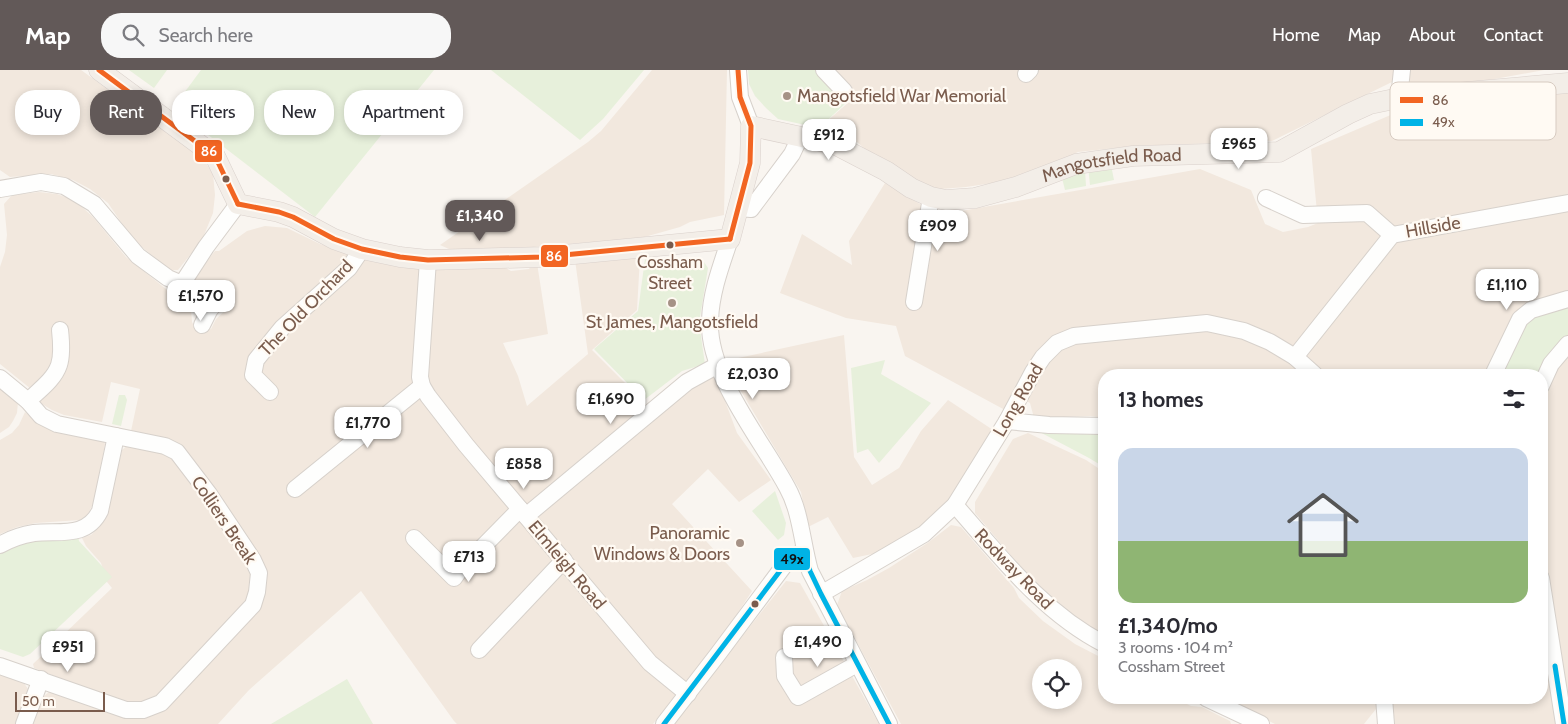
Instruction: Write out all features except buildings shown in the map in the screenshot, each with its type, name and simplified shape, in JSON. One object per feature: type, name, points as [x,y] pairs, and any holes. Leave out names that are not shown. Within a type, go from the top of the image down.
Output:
[{"type":"main road","points":[[99,70],[215,156],[238,204],[279,212],[293,217],[334,238],[362,249],[400,257],[428,260],[543,257],[730,239],[750,163],[751,126]]},
{"type":"main road","name":"Mangotsfield Road","points":[[751,126],[834,144],[886,171],[911,188],[931,197],[946,200],[975,198],[1016,187],[1076,164],[1133,156],[1279,152],[1356,110],[1370,104],[1390,100]]},
{"type":"street","points":[[738,70],[740,97],[751,126]]},
{"type":"street","points":[[824,70],[844,91]]},
{"type":"street","points":[[739,208],[751,209],[792,154],[800,137]]},
{"type":"street","points":[[0,189],[42,182],[64,186],[94,204],[138,256],[168,278],[182,284],[210,309]]},
{"type":"street","points":[[914,302],[931,197]]},
{"type":"street","points":[[1266,198],[1303,215],[1367,213],[1392,235]]},
{"type":"street","name":"Hillside","points":[[1295,357],[1392,235],[1568,203]]},
{"type":"street","points":[[182,284],[206,247],[238,204]]},
{"type":"street","points":[[730,239],[716,284],[710,321],[711,343],[718,365],[750,428],[788,488],[797,510],[810,571],[889,724]]},
{"type":"street","name":"The Old Orchard","points":[[270,392],[253,375],[256,360],[282,328],[349,268],[362,249]]},
{"type":"street","points":[[295,489],[422,386],[420,377],[428,260]]},
{"type":"street","points":[[202,324],[210,309],[222,297]]},
{"type":"street","points":[[1496,369],[1520,319],[1531,310],[1568,300]]},
{"type":"street","name":"Long Road","points":[[821,594],[924,534],[954,505],[1007,421],[1032,372],[1057,343],[1074,336],[1207,323],[1244,331],[1270,342],[1295,357],[1308,369]]},
{"type":"street","points":[[28,401],[49,381],[59,365],[62,340],[60,330]]},
{"type":"street","points":[[1548,372],[1568,344]]},
{"type":"street","points":[[414,538],[454,578],[459,571],[523,512],[687,382],[718,365]]},
{"type":"street","name":"Colliers Break","points":[[0,378],[28,401],[42,416],[57,424],[165,446],[177,452],[234,530],[259,573],[257,592],[253,605],[161,703],[124,717],[41,680],[0,666]]},
{"type":"street","name":"Elmleigh Road","points":[[422,386],[466,445],[650,663],[688,694]]},
{"type":"street","points":[[1007,421],[1050,425],[1098,426]]},
{"type":"street","points":[[0,545],[9,540],[33,534],[78,530],[95,520],[100,511],[116,436]]},
{"type":"street","name":"Rodway Road","points":[[954,505],[1026,585],[1058,614],[1098,641]]},
{"type":"street","points":[[664,724],[786,563],[804,550]]},
{"type":"street","points":[[480,650],[564,560]]},
{"type":"street","points":[[1548,608],[1561,665],[1564,724]]},
{"type":"street","points":[[784,657],[785,676],[798,697],[858,664]]},
{"type":"street","points":[[24,724],[41,680]]},
{"type":"street","points":[[1219,704],[1261,724]]},
{"type":"street","points":[[1384,704],[1386,724]]},
{"type":"shaded area","points":[[0,70],[81,70],[108,90],[90,90],[90,135],[162,135],[162,129],[204,160],[213,174],[215,195],[213,213],[202,240],[178,270],[170,270],[137,243],[108,203],[90,189],[73,180],[51,174],[10,177],[0,170]]},
{"type":"shaded area","points":[[652,70],[727,70],[724,215],[690,222],[680,227],[641,238],[510,249],[449,249],[440,245],[588,142],[601,131]]},
{"type":"shaded area","points":[[834,70],[1544,70],[1478,82],[1394,81],[1272,141],[1134,146],[1078,152],[1026,178],[966,187],[928,190],[889,170],[842,129],[819,128],[857,95]]},
{"type":"shaded area","points":[[1568,89],[1568,724],[1395,724],[1393,704],[1548,704],[1548,369],[1098,369],[1098,417],[1034,418],[1030,403],[1013,393],[1005,410],[905,356],[896,326],[846,318],[780,293],[802,234],[852,265],[849,241],[885,183],[938,215],[1200,169],[1251,190],[1265,224],[1283,232],[1318,223],[1311,149],[1390,115],[1390,140],[1556,140],[1556,91]]},
{"type":"shaded area","points":[[39,192],[57,194],[81,206],[93,217],[126,257],[191,309],[194,326],[205,331],[211,329],[216,319],[228,308],[230,301],[228,296],[218,292],[206,295],[191,285],[192,280],[215,251],[219,251],[247,231],[265,226],[287,228],[320,244],[344,252],[503,266],[511,271],[529,269],[533,263],[537,263],[548,334],[503,343],[518,376],[527,406],[588,354],[575,260],[640,257],[637,310],[592,350],[654,412],[700,381],[715,374],[737,433],[771,480],[739,502],[708,469],[672,504],[752,591],[730,625],[653,724],[457,724],[361,591],[249,690],[218,724],[33,724],[44,696],[49,692],[55,676],[34,668],[33,664],[112,588],[107,582],[101,563],[86,546],[82,538],[91,535],[107,516],[122,450],[128,445],[140,389],[111,382],[102,422],[64,415],[52,410],[42,404],[31,389],[0,364],[0,267],[5,252],[7,235],[4,204],[12,195]]},
{"type":"shaded area","points":[[844,335],[854,457],[872,485],[899,468],[921,431],[948,400],[993,430],[942,510],[913,533],[877,553],[853,558],[828,517],[808,527],[801,492],[732,376],[729,360]]},
{"type":"shaded area","points":[[0,387],[18,402],[17,413],[13,421],[9,427],[0,433]]},
{"type":"shaded area","points":[[25,412],[40,424],[104,442],[94,502],[87,516],[80,520],[36,523],[17,527],[0,534],[0,440],[12,433],[19,425]]},
{"type":"shaded area","points":[[1028,433],[1086,460],[1098,468],[1098,632],[1079,621],[1028,576],[975,513],[975,502],[1013,439]]},
{"type":"shaded area","points":[[951,525],[961,527],[1014,588],[1019,598],[1043,621],[1075,644],[1098,656],[1098,704],[1187,704],[1202,707],[1230,721],[1231,724],[901,724],[837,605],[842,591],[867,580],[929,542]]},
{"type":"shaded area","points":[[786,581],[800,583],[879,724],[673,724]]},
{"type":"shaded area","points":[[0,674],[24,683],[28,689],[16,724],[0,724]]},
{"type":"shaded area","points":[[1233,704],[1376,704],[1376,709],[1364,724],[1275,724]]},
{"type":"green space","points":[[129,70],[167,70],[154,88]]},
{"type":"green space","points":[[201,70],[434,70],[418,90],[344,90],[344,135],[381,135],[315,217],[208,135],[254,135],[254,90],[186,90]]},
{"type":"green space","points":[[491,70],[644,70],[603,119],[580,140]]},
{"type":"green space","points":[[748,70],[815,70],[846,103],[819,128],[778,119],[755,96],[749,84]]},
{"type":"green space","points":[[1111,165],[1114,180],[1090,185],[1088,166]]},
{"type":"green space","points":[[1085,170],[1086,186],[1065,190],[1062,178]]},
{"type":"green space","points":[[645,259],[704,262],[708,268],[699,323],[705,364],[682,371],[644,400],[594,349],[638,311]]},
{"type":"green space","points":[[1568,303],[1568,337],[1545,369],[1503,369],[1529,316]]},
{"type":"green space","points":[[885,360],[881,374],[931,403],[879,463],[868,449],[857,453],[851,368]]},
{"type":"green space","points":[[119,395],[125,395],[127,400],[121,426],[112,424]]},
{"type":"green space","points":[[1034,429],[1098,434],[1098,463]]},
{"type":"green space","points":[[775,491],[786,523],[784,535],[778,540],[752,511]]},
{"type":"green space","points":[[78,535],[79,541],[112,577],[30,654],[23,657],[0,649],[0,550],[23,541]]},
{"type":"green space","points":[[347,679],[373,724],[271,724]]},
{"type":"transit line","name":"86","points":[[99,70],[215,156],[238,204]]},
{"type":"transit line","name":"86","points":[[730,239],[750,163],[751,126],[740,97],[738,70]]},
{"type":"transit line","name":"86","points":[[238,204],[279,212],[293,217],[334,239],[362,249],[400,257],[428,260],[543,257],[730,239]]},
{"type":"transit line","name":"49x","points":[[664,724],[786,563],[804,550],[810,571],[821,594],[889,724]]},
{"type":"transit line","name":"49x","points":[[1555,666],[1564,724]]},
{"type":"place","name":"Mangotsfield War Memorial","points":[[787,96]]},
{"type":"place","name":"Cossham Street","points":[[670,245]]},
{"type":"place","name":"St James, Mangotsfield","points":[[672,303]]},
{"type":"place","name":"Panoramic Windows & Doors","points":[[740,543]]}]
